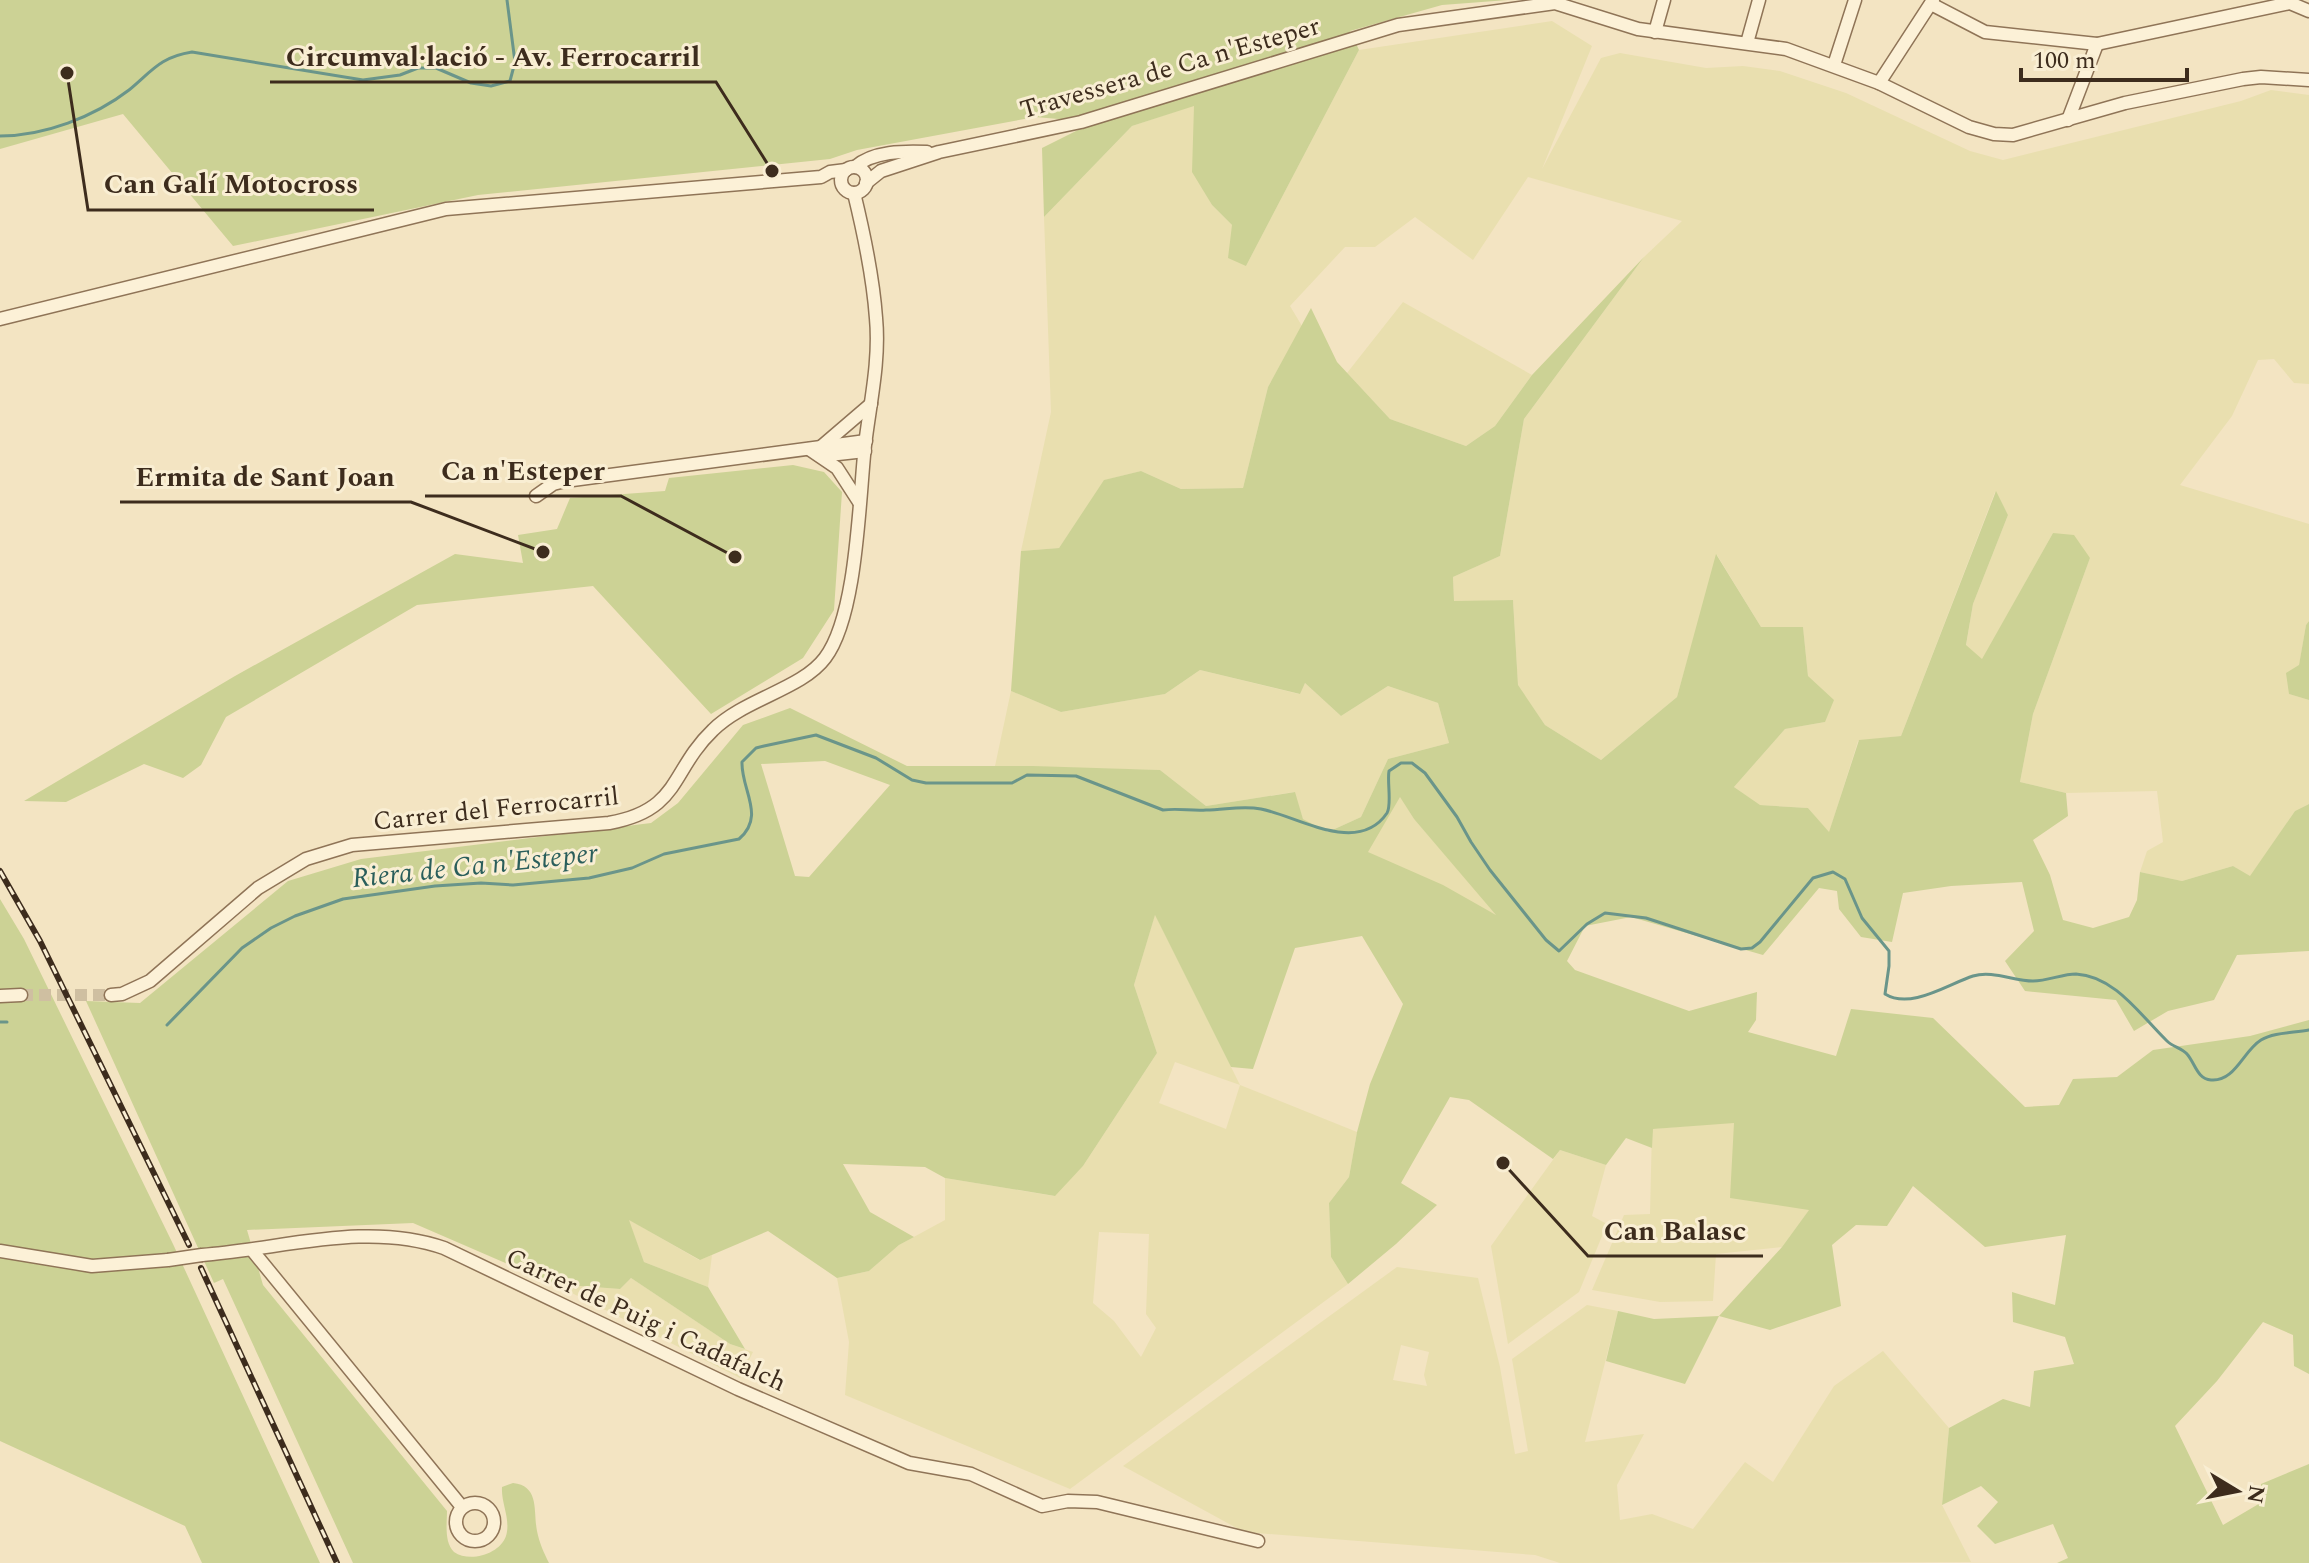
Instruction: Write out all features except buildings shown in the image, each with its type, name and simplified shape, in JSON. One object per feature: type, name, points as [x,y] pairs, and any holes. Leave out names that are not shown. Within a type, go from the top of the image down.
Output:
[{"type":"street","points":[[1664,0],[1655,32],[1786,49],[1879,83],[1969,127],[1994,134],[2013,135],[2125,103],[2243,79],[2308,76]]},
{"type":"street","points":[[1747,43],[1759,0]]},
{"type":"street","points":[[1834,65],[1855,0]]},
{"type":"street","points":[[1879,83],[1932,2],[1985,32],[2097,44],[2290,3],[2309,11]]},
{"type":"street","name":"Travessera de Ca n'Esteper","points":[[0,319],[446,209],[821,177],[857,187],[881,171],[939,152],[1081,122],[1398,25],[1555,3],[1655,32]]},
{"type":"street","points":[[2068,120],[2097,44]]},
{"type":"street","name":"Travessera de Ca n'Esteper","points":[[821,177],[830,172],[850,169],[862,161],[903,151],[939,152]]},
{"type":"street","points":[[850,169],[864,172],[857,187],[842,176],[850,169]]},
{"type":"street","name":"Carrer del Ferrocarril","points":[[111,995],[122,994],[150,981],[258,888],[306,859],[352,845],[609,823],[631,819],[646,812],[665,799],[699,747],[719,724],[737,710],[805,676],[823,661],[834,644],[849,595],[877,360],[876,320],[857,187]]},
{"type":"street","points":[[816,451],[871,404]]},
{"type":"street","points":[[536,496],[553,484],[565,481],[865,446]]},
{"type":"street","points":[[816,451],[837,468],[859,502]]},
{"type":"street","points":[[0,996],[21,995]]},
{"type":"street","name":"Carrer de Puig i Cadafalch","points":[[0,1251],[92,1266],[168,1260],[366,1235],[394,1235],[420,1240],[444,1248],[738,1389],[909,1463],[971,1474],[1042,1506],[1068,1501],[1097,1502],[1258,1541]]},
{"type":"street","points":[[252,1250],[462,1507]]},
{"type":"shaded area","points":[[1552,21],[1592,46],[1542,169],[1601,58],[1620,53],[1706,68],[1743,66],[1780,71],[1846,93],[1970,151],[2003,160],[2241,101],[2271,90],[2309,95],[2309,384],[2294,383],[2274,359],[2258,360],[2232,416],[2180,485],[2309,524],[2309,621],[2289,694],[2309,700],[2309,804],[2295,811],[2250,877],[2233,866],[2182,881],[2140,872],[2147,851],[2163,842],[2157,791],[2066,793],[2020,782],[2033,714],[2090,558],[2053,533],[1982,660],[1966,646],[1973,604],[2008,515],[1995,492],[1901,736],[1858,741],[1829,833],[1808,808],[1759,805],[1734,787],[1785,729],[1825,722],[1808,676],[1803,628],[1761,627],[1717,555],[1677,697],[1601,760],[1545,725],[1518,686],[1513,600],[1454,602],[1453,577],[1500,556],[1524,419],[1644,257],[1682,221],[1528,177],[1473,260],[1415,217],[1375,247],[1345,247],[1290,306],[1302,326],[1268,387],[1243,488],[1181,489],[1141,471],[1105,480],[1059,548],[1021,551],[1051,412],[1044,217],[1132,126],[1195,105],[1193,172],[1212,205],[1232,225],[1246,266],[1359,50]]},
{"type":"shaded area","points":[[1403,302],[1532,375],[1495,426],[1466,446],[1390,419],[1347,373]]},
{"type":"shaded area","points":[[1200,670],[1299,694],[1305,683],[1341,716],[1388,686],[1438,703],[1449,743],[1388,759],[1361,817],[1328,832],[1303,819],[1294,792],[1206,806],[1160,770],[995,766],[1011,691],[1061,712],[1165,694]]},
{"type":"shaded area","points":[[1400,796],[1414,819],[1498,916],[1367,852]]},
{"type":"shaded area","points":[[1155,914],[1240,1085],[1357,1132],[1349,1177],[1329,1203],[1331,1257],[1348,1284],[1070,1489],[845,1395],[849,1342],[837,1278],[869,1271],[899,1245],[945,1220],[945,1178],[1054,1196],[1083,1166],[1157,1053],[1134,985]],"holes":[[[1175,1062],[1240,1085],[1226,1129],[1159,1103]],[[1099,1232],[1149,1234],[1146,1314],[1156,1328],[1141,1357],[1114,1321],[1093,1303]]]},
{"type":"shaded area","points":[[1734,1122],[1810,1209],[1782,1247],[1716,1254],[1713,1301],[1660,1302],[1592,1290],[1624,1215],[1650,1214],[1652,1129]]},
{"type":"shaded area","points":[[1560,1150],[1606,1165],[1592,1216],[1607,1224],[1579,1292],[1508,1344],[1491,1246]]},
{"type":"shaded area","points":[[628,1219],[699,1260],[712,1255],[708,1287],[644,1262]]},
{"type":"shaded area","points":[[1397,1267],[1478,1278],[1500,1367],[1515,1454],[1528,1451],[1512,1359],[1587,1305],[1618,1311],[1585,1442],[1644,1434],[1617,1485],[1620,1520],[1652,1514],[1693,1529],[1745,1462],[1773,1482],[1834,1386],[1883,1351],[1949,1428],[1942,1505],[1971,1562],[1560,1563],[1535,1555],[1244,1532],[1123,1466]],"holes":[[[1401,1345],[1429,1352],[1424,1375],[1427,1386],[1393,1380]]]},
{"type":"shaded area","points":[[631,1278],[730,1344],[753,1352],[740,1378],[554,1284],[620,1289]]},
{"type":"green space","points":[[0,0],[1508,0],[1442,5],[1350,31],[1359,50],[1246,266],[1228,258],[1232,225],[1212,205],[1192,172],[1194,106],[1132,126],[1044,217],[1042,148],[1094,122],[1035,117],[857,150],[830,159],[478,195],[233,246],[123,114],[0,149]]},
{"type":"green space","points":[[1644,257],[1524,419],[1500,556],[1453,577],[1454,601],[1513,600],[1518,685],[1545,725],[1601,760],[1677,697],[1716,554],[1761,627],[1803,627],[1808,676],[1834,700],[1825,722],[1785,729],[1734,787],[1760,805],[1808,808],[1829,832],[1859,740],[1901,736],[1996,491],[2008,515],[1973,604],[1966,645],[1982,659],[2053,533],[2074,535],[2090,558],[2033,714],[2020,782],[2066,793],[2068,816],[2033,840],[2050,875],[2063,920],[2093,928],[2129,917],[2137,900],[2140,872],[2182,881],[2233,866],[2250,876],[2295,811],[2309,804],[2309,951],[2237,955],[2214,1000],[2168,1011],[2134,1031],[2116,1000],[2025,991],[2005,961],[2034,931],[2022,882],[1951,886],[1903,893],[1892,942],[1861,937],[1839,909],[1837,891],[1819,888],[1763,955],[1631,917],[1585,926],[1567,961],[1575,970],[1689,1011],[1757,992],[1756,1020],[1748,1032],[1836,1056],[1851,1009],[1933,1018],[2025,1107],[2059,1105],[2073,1079],[2117,1077],[2153,1050],[2250,1036],[2309,1020],[2309,1374],[2294,1366],[2293,1335],[2263,1322],[2217,1381],[2175,1426],[2223,1525],[2262,1502],[2261,1484],[2309,1464],[2309,1563],[2057,1563],[2068,1558],[2053,1524],[1995,1544],[1977,1526],[1998,1502],[1981,1486],[1942,1505],[1949,1428],[2003,1399],[2030,1407],[2034,1371],[2074,1364],[2065,1337],[2013,1322],[2012,1292],[2055,1305],[2066,1235],[1985,1247],[1913,1186],[1887,1226],[1856,1225],[1832,1245],[1841,1306],[1770,1330],[1719,1316],[1782,1247],[1809,1210],[1730,1198],[1734,1123],[1653,1129],[1652,1148],[1626,1138],[1606,1165],[1560,1150],[1553,1159],[1469,1100],[1450,1097],[1401,1183],[1437,1205],[1348,1284],[1331,1257],[1329,1203],[1349,1177],[1370,1084],[1403,1004],[1362,936],[1295,948],[1253,1069],[1231,1067],[1155,915],[1134,985],[1157,1053],[1083,1166],[1055,1196],[945,1178],[925,1167],[843,1164],[870,1212],[914,1237],[899,1245],[869,1271],[837,1278],[768,1231],[700,1260],[629,1220],[644,1262],[708,1287],[745,1349],[730,1344],[631,1278],[620,1289],[554,1284],[413,1223],[247,1230],[263,1285],[447,1511],[447,1538],[454,1552],[476,1557],[498,1548],[506,1536],[507,1524],[502,1487],[513,1483],[522,1485],[531,1494],[538,1535],[549,1563],[353,1563],[223,1279],[214,1283],[86,1001],[140,1003],[288,881],[361,859],[651,823],[678,803],[743,725],[790,708],[907,766],[1160,770],[1206,806],[1295,792],[1303,819],[1328,832],[1361,817],[1388,759],[1449,743],[1438,703],[1388,686],[1341,716],[1305,683],[1300,694],[1200,670],[1165,694],[1061,712],[1011,691],[1021,551],[1059,548],[1104,480],[1141,471],[1181,489],[1243,488],[1268,387],[1311,308],[1337,362],[1390,419],[1466,446],[1495,426],[1532,375]],"holes":[[[825,761],[890,785],[809,877],[795,876],[761,764]],[[1400,797],[1414,819],[1496,915],[1443,885],[1368,852]]]},
{"type":"green space","points":[[793,465],[824,472],[842,492],[834,610],[803,658],[711,714],[593,586],[417,605],[226,717],[201,765],[183,778],[144,764],[66,802],[24,801],[235,676],[455,554],[523,563],[518,535],[557,529],[570,498],[665,491],[669,478]]},
{"type":"green space","points":[[2309,621],[2309,700],[2289,694],[2286,673],[2299,665]]},
{"type":"green space","points":[[0,899],[24,939],[173,1244],[320,1563],[202,1563],[185,1526],[0,1441]]},
{"type":"green space","points":[[1618,1311],[1654,1319],[1719,1316],[1685,1384],[1606,1361]]},
{"type":"waterway","points":[[0,136],[34,133],[68,123],[115,100],[164,61],[192,52],[363,80],[400,75],[418,68],[436,68],[471,83],[491,86],[510,81],[515,62],[507,0]]},
{"type":"waterway","name":"Riera de Ca n'Esteper","points":[[167,1025],[242,948],[295,916],[343,899],[435,886],[481,883],[513,885],[589,878],[632,868],[664,854],[739,839],[747,830],[752,812],[742,762],[756,748],[816,735],[876,758],[912,780],[926,783],[1012,783],[1027,775],[1076,776],[1163,810],[1254,808],[1327,830],[1344,832],[1360,832],[1375,825],[1387,813],[1389,771],[1401,763],[1412,763],[1425,773],[1490,870],[1546,940],[1559,951],[1587,924],[1605,913],[1646,918],[1741,949],[1752,948],[1813,878],[1833,872],[1845,879],[1862,918],[1889,951],[1885,994],[1895,998],[1929,994],[1980,974],[2033,981],[2071,974],[2090,976],[2115,989],[2167,1041],[2187,1054],[2202,1077],[2211,1080],[2233,1071],[2266,1037],[2309,1030]]},
{"type":"waterway","name":"Riera de Ca n'Esteper","points":[[0,1022],[7,1022]]},
{"type":"tunnel","points":[[21,995],[111,995]]},
{"type":"railway","points":[[0,871],[40,941],[189,1245]]},
{"type":"railway","points":[[201,1268],[337,1563]]},
{"type":"place","name":"Can Galí Motocross","points":[[67,73]]},
{"type":"place","name":"Circumval·lació - Av. Ferrocarril","points":[[772,171]]},
{"type":"place","name":"Ermita de Sant Joan","points":[[543,552]]},
{"type":"place","name":"Ca n'Esteper","points":[[735,557]]},
{"type":"place","name":"Can Balasc","points":[[1503,1163]]}]
